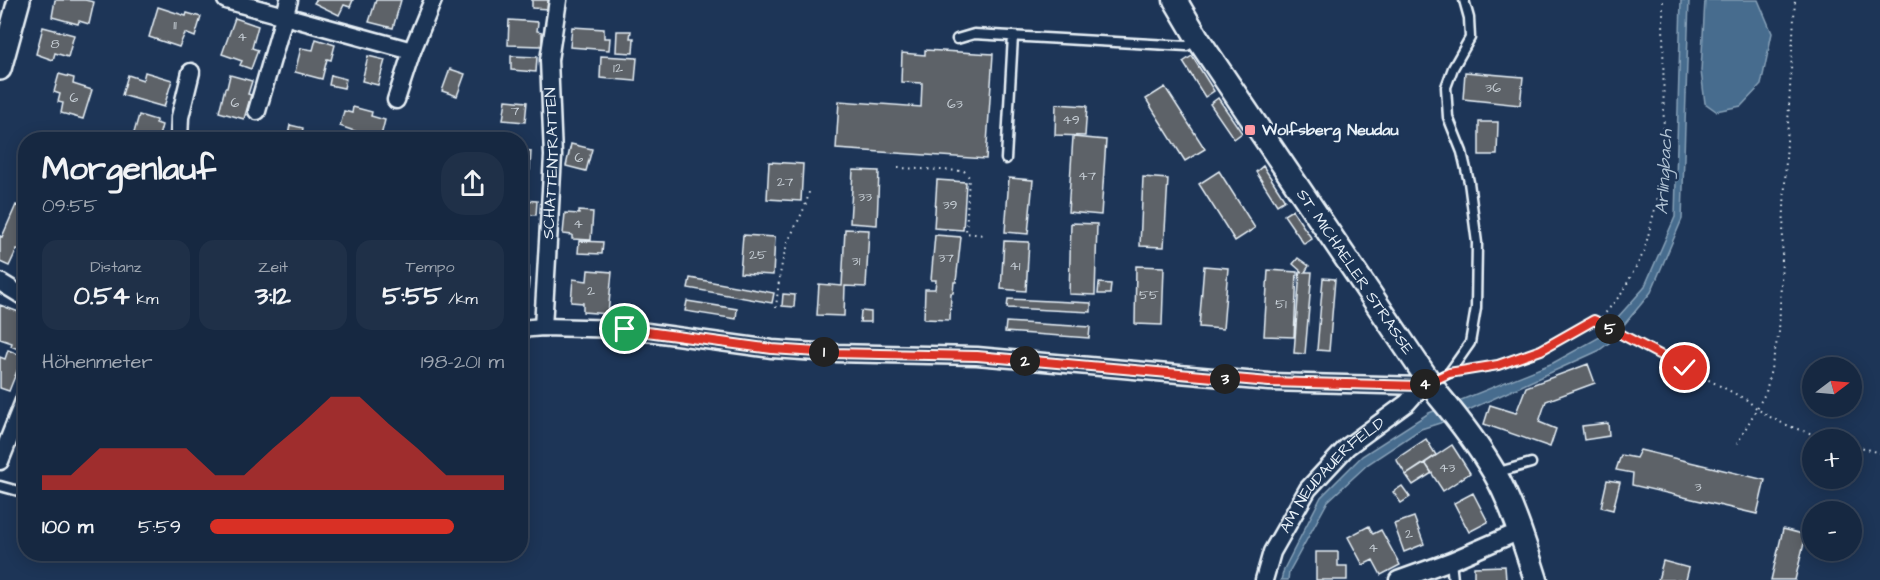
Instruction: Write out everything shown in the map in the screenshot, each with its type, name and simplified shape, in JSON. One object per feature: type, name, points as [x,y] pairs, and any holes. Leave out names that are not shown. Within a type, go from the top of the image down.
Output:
[{"type":"main road","name":"ST. MICHAELER STRASSE","points":[[1175,0],[1198,39],[1495,473],[1520,531],[1536,580]]},
{"type":"street","points":[[0,69],[20,0]]},
{"type":"street","points":[[226,0],[286,8],[412,51]]},
{"type":"street","points":[[396,100],[412,51],[433,0]]},
{"type":"street","name":"SCHATTENTRATTEN","points":[[543,327],[553,156],[549,60],[558,0]]},
{"type":"street","points":[[257,111],[286,8]]},
{"type":"street","points":[[179,132],[180,117],[191,72]]},
{"type":"street","points":[[0,282],[18,293]]},
{"type":"street","points":[[528,328],[625,329],[772,349],[832,353],[977,356],[1269,382],[1435,384]]},
{"type":"street","name":"AM NEUDAUERFELD","points":[[1264,580],[1272,552],[1308,489],[1347,447],[1435,384]]},
{"type":"street","points":[[0,461],[18,416]]},
{"type":"street","points":[[1398,580],[1451,561],[1520,531]]},
{"type":"lane","points":[[1435,384],[1470,343],[1476,308],[1477,243],[1469,182],[1462,152],[1448,117],[1446,87],[1453,68],[1470,38],[1469,18],[1464,0]]},
{"type":"lane","points":[[957,39],[974,34],[1187,46],[1198,39]]},
{"type":"lane","points":[[1006,159],[1013,36]]},
{"type":"lane","points":[[1495,473],[1531,463]]},
{"type":"lane","points":[[0,486],[18,491]]},
{"type":"lane","points":[[1451,561],[1453,580]]},
{"type":"path","points":[[1598,322],[1622,293],[1644,252],[1664,173],[1663,0]]},
{"type":"path","points":[[1737,444],[1766,392],[1779,332],[1785,159],[1795,0]]},
{"type":"path","points":[[898,168],[964,171],[969,177],[966,233],[984,235]]},
{"type":"path","points":[[776,308],[787,246],[807,205],[809,192]]},
{"type":"path","points":[[1435,384],[1541,350],[1594,320],[1747,400],[1757,410],[1802,432]]},
{"type":"path","points":[[1862,447],[1880,453]]},
{"type":"water","name":"Arlingbach","points":[[1681,0],[1689,0],[1682,219],[1651,292],[1609,343],[1598,351],[1440,423],[1421,429],[1368,464],[1328,501],[1289,572],[1288,580],[1281,580],[1284,569],[1321,497],[1362,456],[1429,413],[1553,363],[1600,337],[1644,288],[1675,217]]},
{"type":"water","points":[[1705,0],[1758,0],[1772,33],[1761,85],[1741,106],[1716,111],[1705,103],[1701,71]]},
{"type":"building","points":[[55,0],[94,2],[89,24],[79,21],[78,24],[52,17]]},
{"type":"building","points":[[316,0],[353,0],[350,7],[344,5],[339,15],[314,3]]},
{"type":"building","points":[[376,0],[401,0],[393,28],[369,22]]},
{"type":"building","points":[[532,0],[551,0],[550,9],[532,8]]},
{"type":"building","points":[[158,7],[186,16],[187,13],[201,17],[195,37],[185,33],[179,47],[149,37]]},
{"type":"building","points":[[235,18],[258,26],[252,48],[258,50],[251,69],[240,65],[242,61],[222,54]]},
{"type":"building","points":[[509,20],[538,22],[537,31],[542,32],[542,46],[508,45]]},
{"type":"building","points":[[43,27],[74,35],[68,57],[55,53],[53,60],[36,54]]},
{"type":"building","points":[[572,27],[604,29],[604,38],[610,38],[609,50],[570,47]]},
{"type":"building","points":[[617,31],[631,31],[630,38],[634,38],[633,53],[616,52]]},
{"type":"building","points":[[316,39],[335,45],[331,60],[327,59],[322,79],[295,72],[301,48],[313,50]]},
{"type":"building","points":[[925,50],[993,54],[986,159],[836,149],[839,101],[921,107],[922,83],[901,82],[902,53],[925,55]]},
{"type":"building","points":[[368,56],[385,60],[378,85],[362,81]]},
{"type":"building","points":[[511,56],[537,57],[536,72],[511,70]]},
{"type":"building","points":[[601,56],[637,58],[635,81],[600,78]]},
{"type":"building","points":[[1192,56],[1214,91],[1205,97],[1183,62]]},
{"type":"building","points":[[450,69],[465,74],[457,96],[442,91]]},
{"type":"building","points":[[145,72],[172,80],[164,107],[122,95],[128,75],[143,80]]},
{"type":"building","points":[[1465,72],[1523,77],[1520,105],[1463,99]]},
{"type":"building","points":[[59,74],[74,78],[73,84],[92,90],[83,119],[61,113],[63,103],[58,102],[60,94],[54,92]]},
{"type":"building","points":[[230,75],[252,81],[248,94],[251,95],[244,119],[219,112]]},
{"type":"building","points":[[331,75],[346,79],[344,88],[329,85]]},
{"type":"building","points":[[1165,87],[1205,149],[1185,161],[1146,99]]},
{"type":"building","points":[[1218,98],[1242,133],[1234,139],[1210,104]]},
{"type":"building","points":[[506,100],[527,102],[525,122],[503,120]]},
{"type":"building","points":[[1056,104],[1087,106],[1085,136],[1055,135]]},
{"type":"building","points":[[353,107],[372,112],[371,116],[385,120],[382,132],[357,132],[340,126],[344,111],[352,113]]},
{"type":"building","points":[[139,115],[156,120],[156,123],[162,125],[160,132],[134,132]]},
{"type":"building","points":[[1479,122],[1498,122],[1497,155],[1479,155]]},
{"type":"building","points":[[290,125],[303,128],[302,132],[289,132]]},
{"type":"building","points":[[1073,137],[1106,140],[1101,215],[1068,212]]},
{"type":"building","points":[[571,144],[592,149],[586,171],[566,166]]},
{"type":"building","points":[[528,151],[531,151],[530,170],[528,170]]},
{"type":"building","points":[[769,162],[803,164],[801,201],[767,199]]},
{"type":"building","points":[[1263,166],[1285,200],[1277,205],[1256,172]]},
{"type":"building","points":[[853,170],[879,171],[877,225],[850,223]]},
{"type":"building","points":[[1219,171],[1255,228],[1235,241],[1199,184]]},
{"type":"building","points":[[1143,177],[1168,179],[1164,247],[1140,246]]},
{"type":"building","points":[[1009,178],[1033,180],[1028,234],[1005,232]]},
{"type":"building","points":[[937,180],[966,182],[963,230],[934,228]]},
{"type":"building","points":[[528,200],[537,201],[536,215],[528,214]]},
{"type":"building","points":[[16,205],[18,206],[18,249],[9,266],[0,262],[0,236],[2,237]]},
{"type":"building","points":[[1292,210],[1312,239],[1304,244],[1284,215]]},
{"type":"building","points":[[579,211],[593,212],[591,240],[572,239],[572,235],[563,234],[565,213],[579,214]]},
{"type":"building","points":[[1071,223],[1097,224],[1095,295],[1069,294]]},
{"type":"building","points":[[845,229],[869,230],[866,287],[845,286],[844,316],[817,315],[819,284],[842,286]]},
{"type":"building","points":[[743,235],[775,237],[773,275],[740,273]]},
{"type":"building","points":[[935,235],[961,237],[956,282],[954,282],[953,293],[951,293],[950,320],[924,319],[925,289],[935,289],[936,280],[931,280]]},
{"type":"building","points":[[579,241],[603,242],[602,254],[578,253]]},
{"type":"building","points":[[1004,241],[1029,242],[1026,291],[1001,289]]},
{"type":"building","points":[[1298,258],[1309,266],[1305,272],[1312,272],[1305,354],[1294,353],[1300,271],[1302,272],[1293,264]]},
{"type":"building","points":[[1136,266],[1164,267],[1162,325],[1135,324]]},
{"type":"building","points":[[1204,266],[1228,268],[1223,329],[1199,327]]},
{"type":"building","points":[[588,270],[612,272],[608,314],[583,312],[583,303],[571,302],[573,279],[587,281]]},
{"type":"building","points":[[1268,270],[1297,272],[1294,337],[1264,336]]},
{"type":"building","points":[[690,278],[774,293],[772,303],[688,288]]},
{"type":"building","points":[[1323,278],[1335,279],[1329,351],[1317,350]]},
{"type":"building","points":[[1099,283],[1111,284],[1110,294],[1098,294]]},
{"type":"building","points":[[783,294],[795,295],[794,307],[782,306]]},
{"type":"building","points":[[1008,299],[1091,303],[1091,312],[1007,308]]},
{"type":"building","points":[[687,301],[737,309],[736,319],[685,311]]},
{"type":"building","points":[[0,305],[18,312],[18,349],[11,346],[12,343],[0,339]]},
{"type":"building","points":[[861,311],[871,312],[871,322],[860,322]]},
{"type":"building","points":[[1006,322],[1090,327],[1089,338],[1005,332]]},
{"type":"building","points":[[8,350],[18,354],[18,368],[9,391],[0,388],[0,357],[5,359]]},
{"type":"building","points":[[1588,364],[1595,383],[1546,401],[1539,422],[1556,429],[1550,447],[1484,424],[1490,405],[1516,413],[1526,387]]},
{"type":"building","points":[[1608,423],[1609,436],[1584,440],[1582,426]]},
{"type":"building","points":[[1426,439],[1436,455],[1406,475],[1396,459]]},
{"type":"building","points":[[1452,445],[1470,473],[1443,491],[1425,463]]},
{"type":"building","points":[[1640,450],[1765,480],[1757,514],[1632,485],[1633,473],[1616,470],[1621,455],[1636,458]]},
{"type":"building","points":[[1425,463],[1432,473],[1413,485],[1406,475]]},
{"type":"building","points":[[1607,480],[1620,482],[1613,510],[1601,507]]},
{"type":"building","points":[[1402,486],[1410,497],[1401,503],[1393,492]]},
{"type":"building","points":[[1473,493],[1488,522],[1469,532],[1454,503]]},
{"type":"building","points":[[1414,517],[1424,544],[1404,552],[1394,524]]},
{"type":"building","points":[[1369,526],[1373,534],[1381,530],[1400,565],[1381,575],[1373,560],[1363,565],[1348,537]]},
{"type":"building","points":[[1783,529],[1802,534],[1802,551],[1795,580],[1771,580]]},
{"type":"building","points":[[1316,552],[1338,552],[1338,566],[1347,566],[1347,580],[1316,580]]},
{"type":"building","points":[[1663,561],[1689,568],[1686,580],[1658,580]]},
{"type":"building","points":[[1505,566],[1506,580],[1474,580],[1474,567]]},
{"type":"place","name":"Wolfsberg Neudau","points":[[1250,130]]},
{"type":"route","points":[[625,329],[772,349],[832,353],[977,356],[1269,382],[1422,386],[1449,373],[1498,365],[1541,350],[1594,320],[1685,368]]}]
